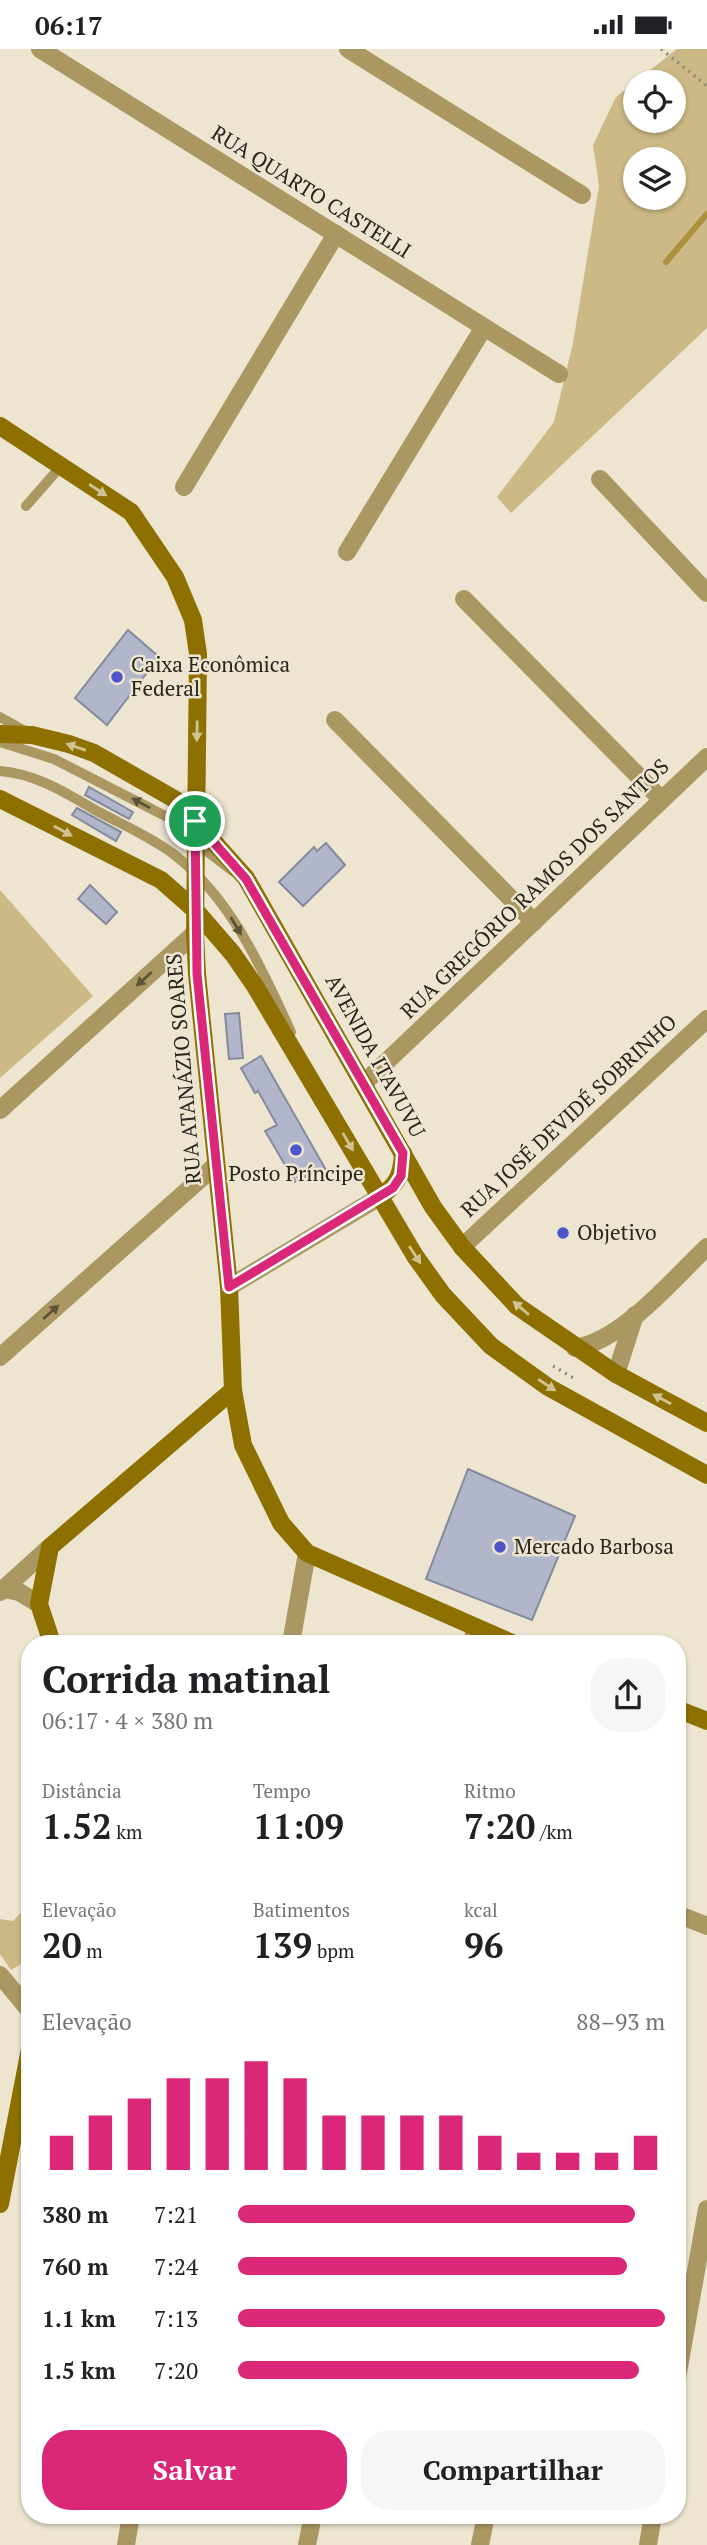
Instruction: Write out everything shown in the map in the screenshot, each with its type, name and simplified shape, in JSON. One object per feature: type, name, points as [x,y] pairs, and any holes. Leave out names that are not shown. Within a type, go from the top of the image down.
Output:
[{"type":"main road","name":"RUA ATANÁZIO SOARES","points":[[0,426],[131,512],[175,577],[193,620],[198,653],[195,933],[215,1165],[229,1287],[233,1390],[243,1444],[281,1523],[307,1553],[471,1635]]},
{"type":"main road","name":"AVENIDA ITAVUVU","points":[[0,734],[32,735],[94,753],[176,800],[246,879],[433,1207],[462,1247],[517,1306],[575,1348],[707,1423]]},
{"type":"main road","points":[[1,801],[161,880],[195,909],[233,954],[255,986],[415,1256],[443,1295],[491,1346],[548,1387],[707,1475]]},
{"type":"main road","points":[[381,1196],[393,1188],[401,1176],[403,1153]]},
{"type":"main road","points":[[49,1635],[39,1604],[50,1547],[233,1390]]},
{"type":"main road","points":[[686,1713],[707,1721]]},
{"type":"main road","points":[[0,2204],[21,2096]]},
{"type":"street","name":"RUA QUARTO CASTELLI","points":[[40,49],[559,374]]},
{"type":"street","points":[[348,49],[582,195]]},
{"type":"street","points":[[184,487],[336,234]]},
{"type":"street","points":[[346,552],[484,327]]},
{"type":"street","points":[[600,479],[707,593]]},
{"type":"street","points":[[464,599],[661,799]]},
{"type":"street","points":[[335,720],[534,922]]},
{"type":"street","name":"RUA GREGÓRIO RAMOS DOS SANTOS","points":[[364,1083],[707,757]]},
{"type":"street","points":[[0,1110],[195,933]]},
{"type":"street","name":"RUA JOSÉ DEVIDÉ SOBRINHO","points":[[462,1247],[707,1019]]},
{"type":"street","points":[[0,1357],[215,1165]]},
{"type":"street","points":[[229,1287],[381,1196]]},
{"type":"street","points":[[575,1348],[599,1341],[635,1315],[707,1247]]},
{"type":"street","points":[[617,1374],[635,1315]]},
{"type":"street","points":[[2,1590],[50,1547]]},
{"type":"street","points":[[292,1635],[307,1553]]},
{"type":"street","points":[[2,1590],[19,1592],[39,1604]]},
{"type":"street","points":[[686,1918],[707,1926]]},
{"type":"street","points":[[0,1975],[21,2000]]},
{"type":"street","points":[[686,2327],[707,2209]]},
{"type":"street","points":[[126,2545],[130,2524]]},
{"type":"street","points":[[307,2545],[311,2524]]},
{"type":"street","points":[[480,2545],[484,2524]]},
{"type":"street","points":[[648,2545],[652,2524]]},
{"type":"lane","points":[[26,506],[61,466]]},
{"type":"lane","points":[[0,717],[32,735]]},
{"type":"lane","points":[[0,742],[54,759],[177,822],[221,864],[246,879]]},
{"type":"lane","points":[[0,771],[46,782],[173,854],[195,872],[224,907],[262,967],[316,1087]]},
{"type":"path","points":[[661,49],[707,86]]},
{"type":"shaded area","points":[[677,49],[707,49],[707,328],[511,513],[497,497],[554,422],[573,343],[599,186],[593,145],[616,97],[623,91],[623,133],[686,133],[686,70],[650,70]]},
{"type":"shaded area","points":[[0,890],[93,996],[0,1078]]},
{"type":"shaded area","points":[[21,1913],[21,1964],[11,1970],[0,1954],[0,1919],[13,1921]]},
{"type":"building","name":"Caixa Econômica Federal","points":[[128,630],[159,657],[107,725],[75,698]]},
{"type":"building","points":[[89,787],[133,812],[129,819],[85,795]]},
{"type":"building","points":[[77,808],[121,832],[116,841],[72,815]]},
{"type":"building","points":[[326,843],[345,865],[303,906],[279,882],[314,847],[317,851]]},
{"type":"building","points":[[90,885],[117,912],[106,924],[78,899]]},
{"type":"building","points":[[239,1013],[243,1058],[229,1059],[225,1014]]},
{"type":"building","name":"Posto Príncipe","points":[[261,1056],[326,1170],[309,1182],[306,1176],[295,1182],[265,1131],[277,1125],[241,1068]]},
{"type":"building","name":"Mercado Barbosa","points":[[468,1469],[575,1516],[532,1620],[426,1579]]},
{"type":"waterway","points":[[666,262],[707,214]]},
{"type":"place","name":"Caixa Econômica Federal","points":[[117,677]]},
{"type":"place","name":"Posto Príncipe","points":[[296,1150]]},
{"type":"place","name":"Objetivo","points":[[563,1233]]},
{"type":"place","name":"Mercado Barbosa","points":[[500,1547]]},
{"type":"route","points":[[195,821],[246,879],[403,1153],[401,1176],[393,1188],[229,1287],[197,974],[195,821]]}]
